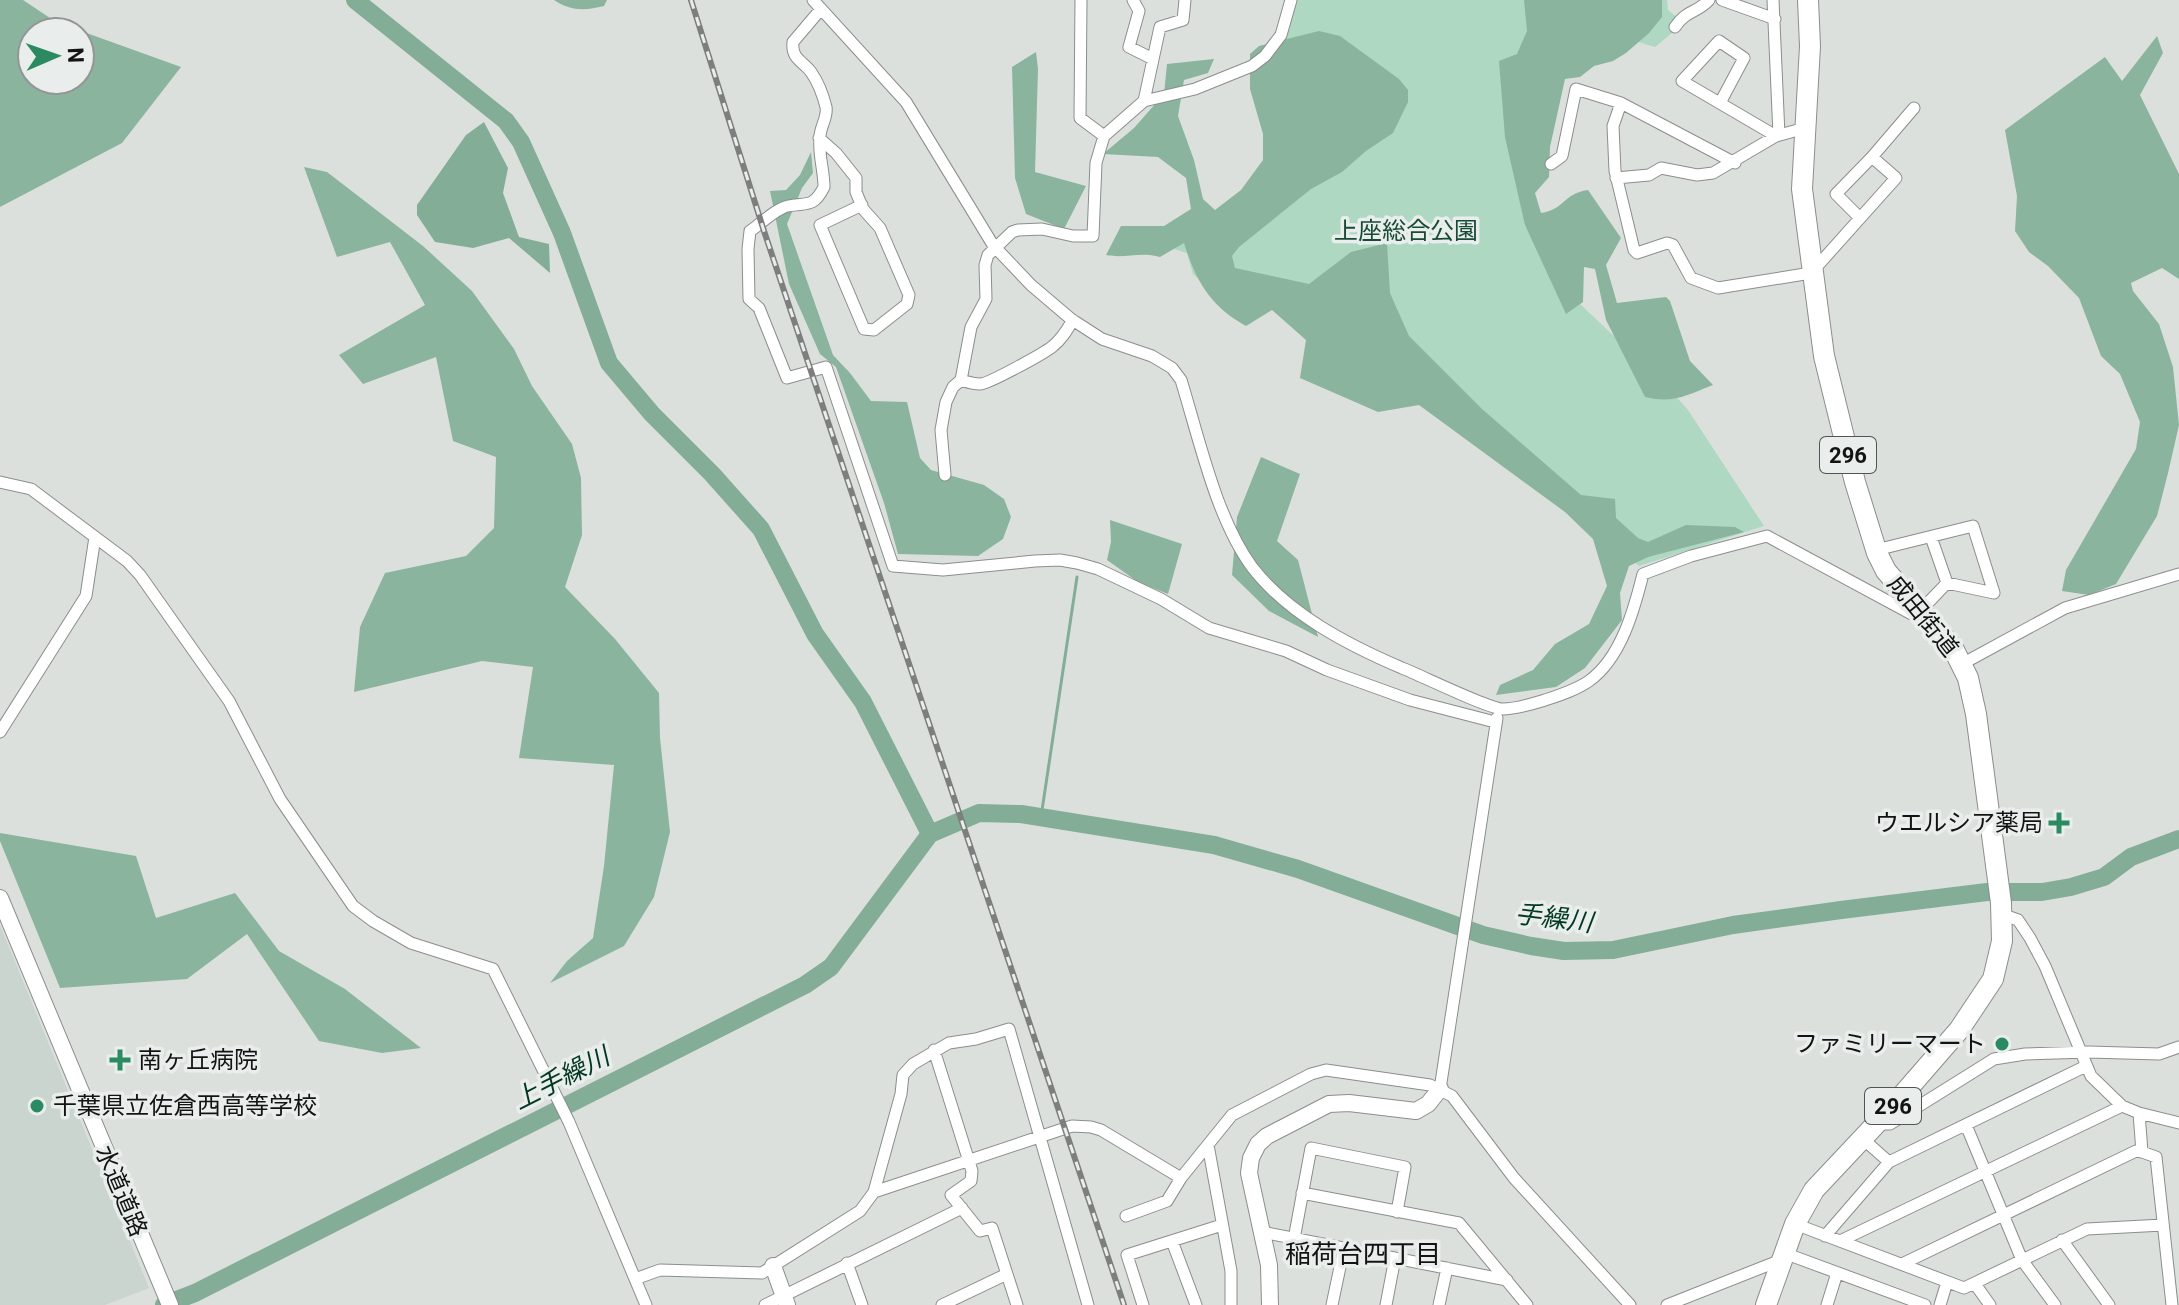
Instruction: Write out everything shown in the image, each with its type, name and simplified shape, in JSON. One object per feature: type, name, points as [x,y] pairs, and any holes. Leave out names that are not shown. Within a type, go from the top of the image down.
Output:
[{"type":"highway","name":"成田街道","points":[[1766,1305],[1795,1224],[1814,1190],[1870,1132],[1983,998],[1999,961],[2001,908],[1976,714],[1968,678],[1953,648],[1886,571],[1876,550],[1828,374],[1811,273],[1802,189],[1810,46],[1808,0]]},
{"type":"street","points":[[1081,0],[1080,118],[1104,136]]},
{"type":"street","points":[[1133,0],[1139,11],[1129,47],[1153,59]]},
{"type":"street","points":[[1144,101],[1160,27],[1183,20],[1185,0]]},
{"type":"street","points":[[945,475],[941,430],[946,402],[953,387],[961,380],[971,327],[986,299],[985,265],[995,247],[1018,230],[1042,229],[1073,236],[1093,236],[1096,163],[1104,136],[1144,101],[1195,89],[1252,66],[1265,56],[1281,35],[1291,0]]},
{"type":"street","points":[[1675,27],[1682,15],[1701,9],[1709,0]]},
{"type":"street","points":[[1722,0],[1775,19]]},
{"type":"street","points":[[1773,0],[1777,136]]},
{"type":"street","points":[[1495,722],[1410,700],[1327,670],[1286,651],[1209,628],[1161,599],[1098,569],[1077,563],[1035,561],[943,570],[893,566],[826,367],[787,378],[759,308],[749,299],[750,231],[786,206],[805,206],[820,195],[824,187],[819,138],[826,107],[818,84],[808,69],[798,62],[792,50],[793,42],[817,4],[906,102],[995,247],[1031,285],[1073,320],[1102,339],[1152,356],[1172,368],[1181,380],[1224,515],[1238,544],[1254,569],[1283,598],[1345,642],[1501,709],[1536,703],[1569,692],[1591,680],[1629,625],[1643,574],[1691,556],[1767,536],[1919,618],[1947,583]]},
{"type":"street","points":[[1720,103],[1744,58],[1719,41],[1682,81],[1720,103],[1777,136]]},
{"type":"street","points":[[1551,164],[1562,156],[1576,89],[1621,103],[1735,163]]},
{"type":"street","points":[[1621,103],[1613,126],[1616,178],[1629,224],[1626,226],[1637,253],[1667,243],[1673,245],[1691,278],[1718,288],[1811,273],[1896,178],[1872,157]]},
{"type":"street","points":[[1860,218],[1836,194],[1914,108]]},
{"type":"street","points":[[1616,178],[1649,175],[1661,168],[1697,175],[1713,173],[1777,136],[1805,128]]},
{"type":"street","points":[[819,138],[856,178],[856,192],[880,228],[909,295],[907,304],[874,330],[864,329],[820,225],[862,205]]},
{"type":"street","points":[[961,380],[982,385],[1036,358],[1064,336],[1073,320]]},
{"type":"street","points":[[0,482],[31,489],[127,561],[140,575],[229,701],[280,799],[353,906],[411,943],[486,965],[498,975],[569,1122],[643,1302]]},
{"type":"street","points":[[1876,550],[1973,526],[1994,593],[1947,583]]},
{"type":"street","points":[[0,732],[86,596],[95,537]]},
{"type":"street","points":[[1931,537],[1947,583]]},
{"type":"street","points":[[1962,664],[2065,608],[2179,574]]},
{"type":"street","points":[[1270,1305],[1269,1265],[1249,1173],[1251,1158],[1258,1144],[1267,1136],[1329,1104],[1349,1103],[1416,1111],[1428,1104],[1440,1089],[1495,722],[1501,709]]},
{"type":"street","name":"水道道路","points":[[0,898],[90,1120],[167,1298]]},
{"type":"street","points":[[2001,908],[2018,920],[2030,938],[2045,966],[2086,1066],[2099,1085],[2122,1106],[2179,1123]]},
{"type":"street","points":[[635,1279],[660,1270],[756,1274],[860,1211],[874,1192],[901,1094],[903,1075],[913,1064],[949,1043],[1009,1029],[1088,1305]]},
{"type":"street","points":[[1889,1162],[1870,1132],[1890,1124],[1994,1059],[2025,1054],[2081,1052],[2159,1054],[2179,1047]]},
{"type":"street","points":[[934,1050],[972,1171],[971,1181],[951,1195],[980,1231],[992,1228],[1017,1305]]},
{"type":"street","points":[[1825,1236],[1889,1162],[2086,1066]]},
{"type":"street","points":[[1126,1216],[1167,1201],[1181,1178],[1232,1115],[1311,1074],[1326,1070],[1430,1085],[1452,1096],[1514,1178],[1630,1305]]},
{"type":"street","points":[[1840,1241],[2122,1106]]},
{"type":"street","points":[[2139,1113],[2142,1152]]},
{"type":"street","points":[[1966,1125],[2022,1260],[2055,1305]]},
{"type":"street","points":[[874,1192],[1072,1126],[1091,1127],[1142,1153],[1181,1178]]},
{"type":"street","points":[[1208,1145],[1231,1271],[1231,1305]]},
{"type":"street","points":[[1294,1239],[1311,1148],[1405,1167],[1397,1212]]},
{"type":"street","points":[[1902,1264],[2136,1151],[2156,1157],[2172,1305]]},
{"type":"street","points":[[1302,1193],[1459,1223],[1527,1305]]},
{"type":"street","points":[[765,1305],[786,1300],[847,1263],[962,1208]]},
{"type":"street","points":[[1795,1224],[1964,1288],[2087,1229],[2163,1225]]},
{"type":"street","points":[[1143,1305],[1127,1255],[1222,1225]]},
{"type":"street","points":[[1262,1232],[1507,1280]]},
{"type":"street","points":[[2062,1240],[2109,1305]]},
{"type":"street","points":[[1172,1241],[1196,1305]]},
{"type":"street","points":[[1332,1305],[1344,1248]]},
{"type":"street","points":[[1667,1305],[1782,1257],[1925,1305]]},
{"type":"street","points":[[1386,1305],[1395,1258]]},
{"type":"street","points":[[847,1263],[862,1305]]},
{"type":"street","points":[[773,1266],[786,1300]]},
{"type":"street","points":[[1439,1305],[1447,1268]]},
{"type":"street","points":[[1827,1305],[1837,1273]]},
{"type":"street","points":[[942,1305],[1007,1274]]},
{"type":"street","points":[[1940,1305],[1947,1282]]},
{"type":"street","points":[[1975,1284],[1990,1305]]},
{"type":"shaded area","points":[[0,0],[23,0],[47,16],[16,16],[16,96],[96,96],[96,36],[181,67],[122,143],[0,207]]},
{"type":"shaded area","points":[[554,0],[607,0],[604,6],[584,9],[572,8]]},
{"type":"shaded area","points":[[1524,0],[1662,0],[1662,17],[1626,53],[1613,61],[1594,66],[1580,77],[1565,79],[1550,147],[1549,177],[1535,193],[1541,213],[1588,190],[1621,238],[1606,265],[1617,303],[1666,297],[1690,361],[1713,385],[1672,399],[1645,397],[1606,320],[1595,269],[1584,267],[1583,302],[1566,314],[1525,225],[1505,137],[1499,61],[1517,54],[1527,31]]},
{"type":"shaded area","points":[[1319,31],[1340,36],[1399,79],[1408,90],[1408,102],[1393,133],[1342,172],[1311,189],[1239,247],[1232,256],[1235,268],[1309,284],[1351,252],[1387,243],[1390,293],[1409,336],[1482,409],[1581,495],[1615,499],[1616,518],[1638,538],[1648,542],[1686,525],[1735,527],[1744,532],[1648,557],[1629,566],[1620,593],[1622,620],[1585,668],[1556,687],[1496,695],[1500,685],[1533,670],[1555,644],[1589,624],[1607,586],[1593,539],[1565,512],[1419,405],[1378,412],[1300,378],[1306,340],[1272,310],[1246,326],[1233,318],[1214,301],[1199,281],[1184,243],[1160,257],[1106,255],[1121,226],[1164,226],[1191,209],[1186,178],[1158,157],[1103,154],[1134,128],[1164,94],[1167,64],[1214,59],[1208,73],[1184,80],[1178,116],[1194,160],[1203,199],[1215,210],[1241,190],[1263,160],[1263,134],[1250,89],[1250,54],[1259,46]]},
{"type":"shaded area","points":[[2157,36],[2163,53],[2140,95],[2179,174],[2179,279],[2162,268],[2131,283],[2133,291],[2159,324],[2173,367],[2179,425],[2157,516],[2116,584],[2089,595],[2062,591],[2066,570],[2136,449],[2140,422],[2120,374],[2101,356],[2079,298],[2048,266],[2029,252],[2015,231],[2017,196],[2005,130],[2105,57],[2122,81]]},
{"type":"shaded area","points":[[1036,52],[1035,172],[1086,186],[1064,229],[1026,214],[1015,178],[1012,67]]},
{"type":"shaded area","points":[[484,122],[508,168],[503,193],[519,237],[549,244],[550,273],[509,238],[473,248],[435,242],[417,215],[417,205],[466,135]]},
{"type":"shaded area","points":[[811,152],[813,173],[802,188],[787,224],[833,355],[871,401],[907,402],[920,458],[931,470],[984,485],[1004,499],[1011,517],[1003,539],[978,556],[898,554],[884,503],[836,367],[820,354],[789,284],[770,191],[786,190],[800,175]]},
{"type":"shaded area","points":[[304,167],[327,172],[423,246],[472,291],[514,349],[532,386],[572,444],[581,478],[582,535],[565,587],[615,639],[659,693],[660,738],[670,832],[654,897],[624,946],[550,983],[567,961],[593,938],[614,765],[519,758],[533,667],[482,661],[354,692],[360,627],[385,573],[466,556],[494,528],[496,457],[453,441],[436,357],[363,384],[339,355],[425,305],[390,242],[337,257]]},
{"type":"shaded area","points":[[1261,457],[1300,474],[1277,541],[1298,560],[1318,637],[1269,611],[1232,575],[1237,517]]},
{"type":"shaded area","points":[[1110,520],[1182,544],[1168,594],[1138,582],[1107,560],[1111,542]]},
{"type":"shaded area","points":[[0,833],[136,856],[156,918],[235,893],[279,951],[345,989],[421,1048],[382,1053],[319,1041],[247,934],[187,979],[60,988],[0,841]]},
{"type":"shaded area","name":"千葉県立佐倉西高等学校","points":[[0,925],[149,1288],[105,1305],[0,1305]]},
{"type":"green space","name":"上座総合公園","points":[[1293,0],[1667,0],[1668,10],[1684,23],[1655,47],[1616,35],[1525,57],[1531,207],[1563,288],[1666,385],[1688,410],[1764,526],[1639,566],[1425,375],[1301,305],[1226,304],[1193,274],[1187,253],[1174,249],[1293,166],[1273,49]]},
{"type":"waterway","points":[[355,0],[506,121],[521,142],[562,233],[609,363],[652,414],[761,529],[815,634],[863,702],[930,834]]},
{"type":"waterway","points":[[1041,817],[1077,577]]},
{"type":"waterway","name":"手繰川","points":[[930,834],[979,813],[1021,814],[1214,845],[1298,869],[1483,935],[1564,951],[1613,950],[1733,925],[1841,910],[1987,892],[2042,892],[2071,887],[2104,877],[2131,857],[2179,839]]},
{"type":"waterway","name":"上手繰川","points":[[164,1305],[195,1293],[805,985],[831,967],[930,834]]},
{"type":"railway","points":[[691,0],[764,231],[1124,1305]]},
{"type":"place","name":"ウエルシア薬局","points":[[2059,823]]},
{"type":"place","name":"ファミリーマート","points":[[2002,1044]]},
{"type":"place","name":"南ヶ丘病院","points":[[120,1060]]},
{"type":"place","name":"千葉県立佐倉西高等学校","points":[[37,1106]]},
{"type":"district","name":"稲荷台四丁目","points":[[1363,1254]]}]
